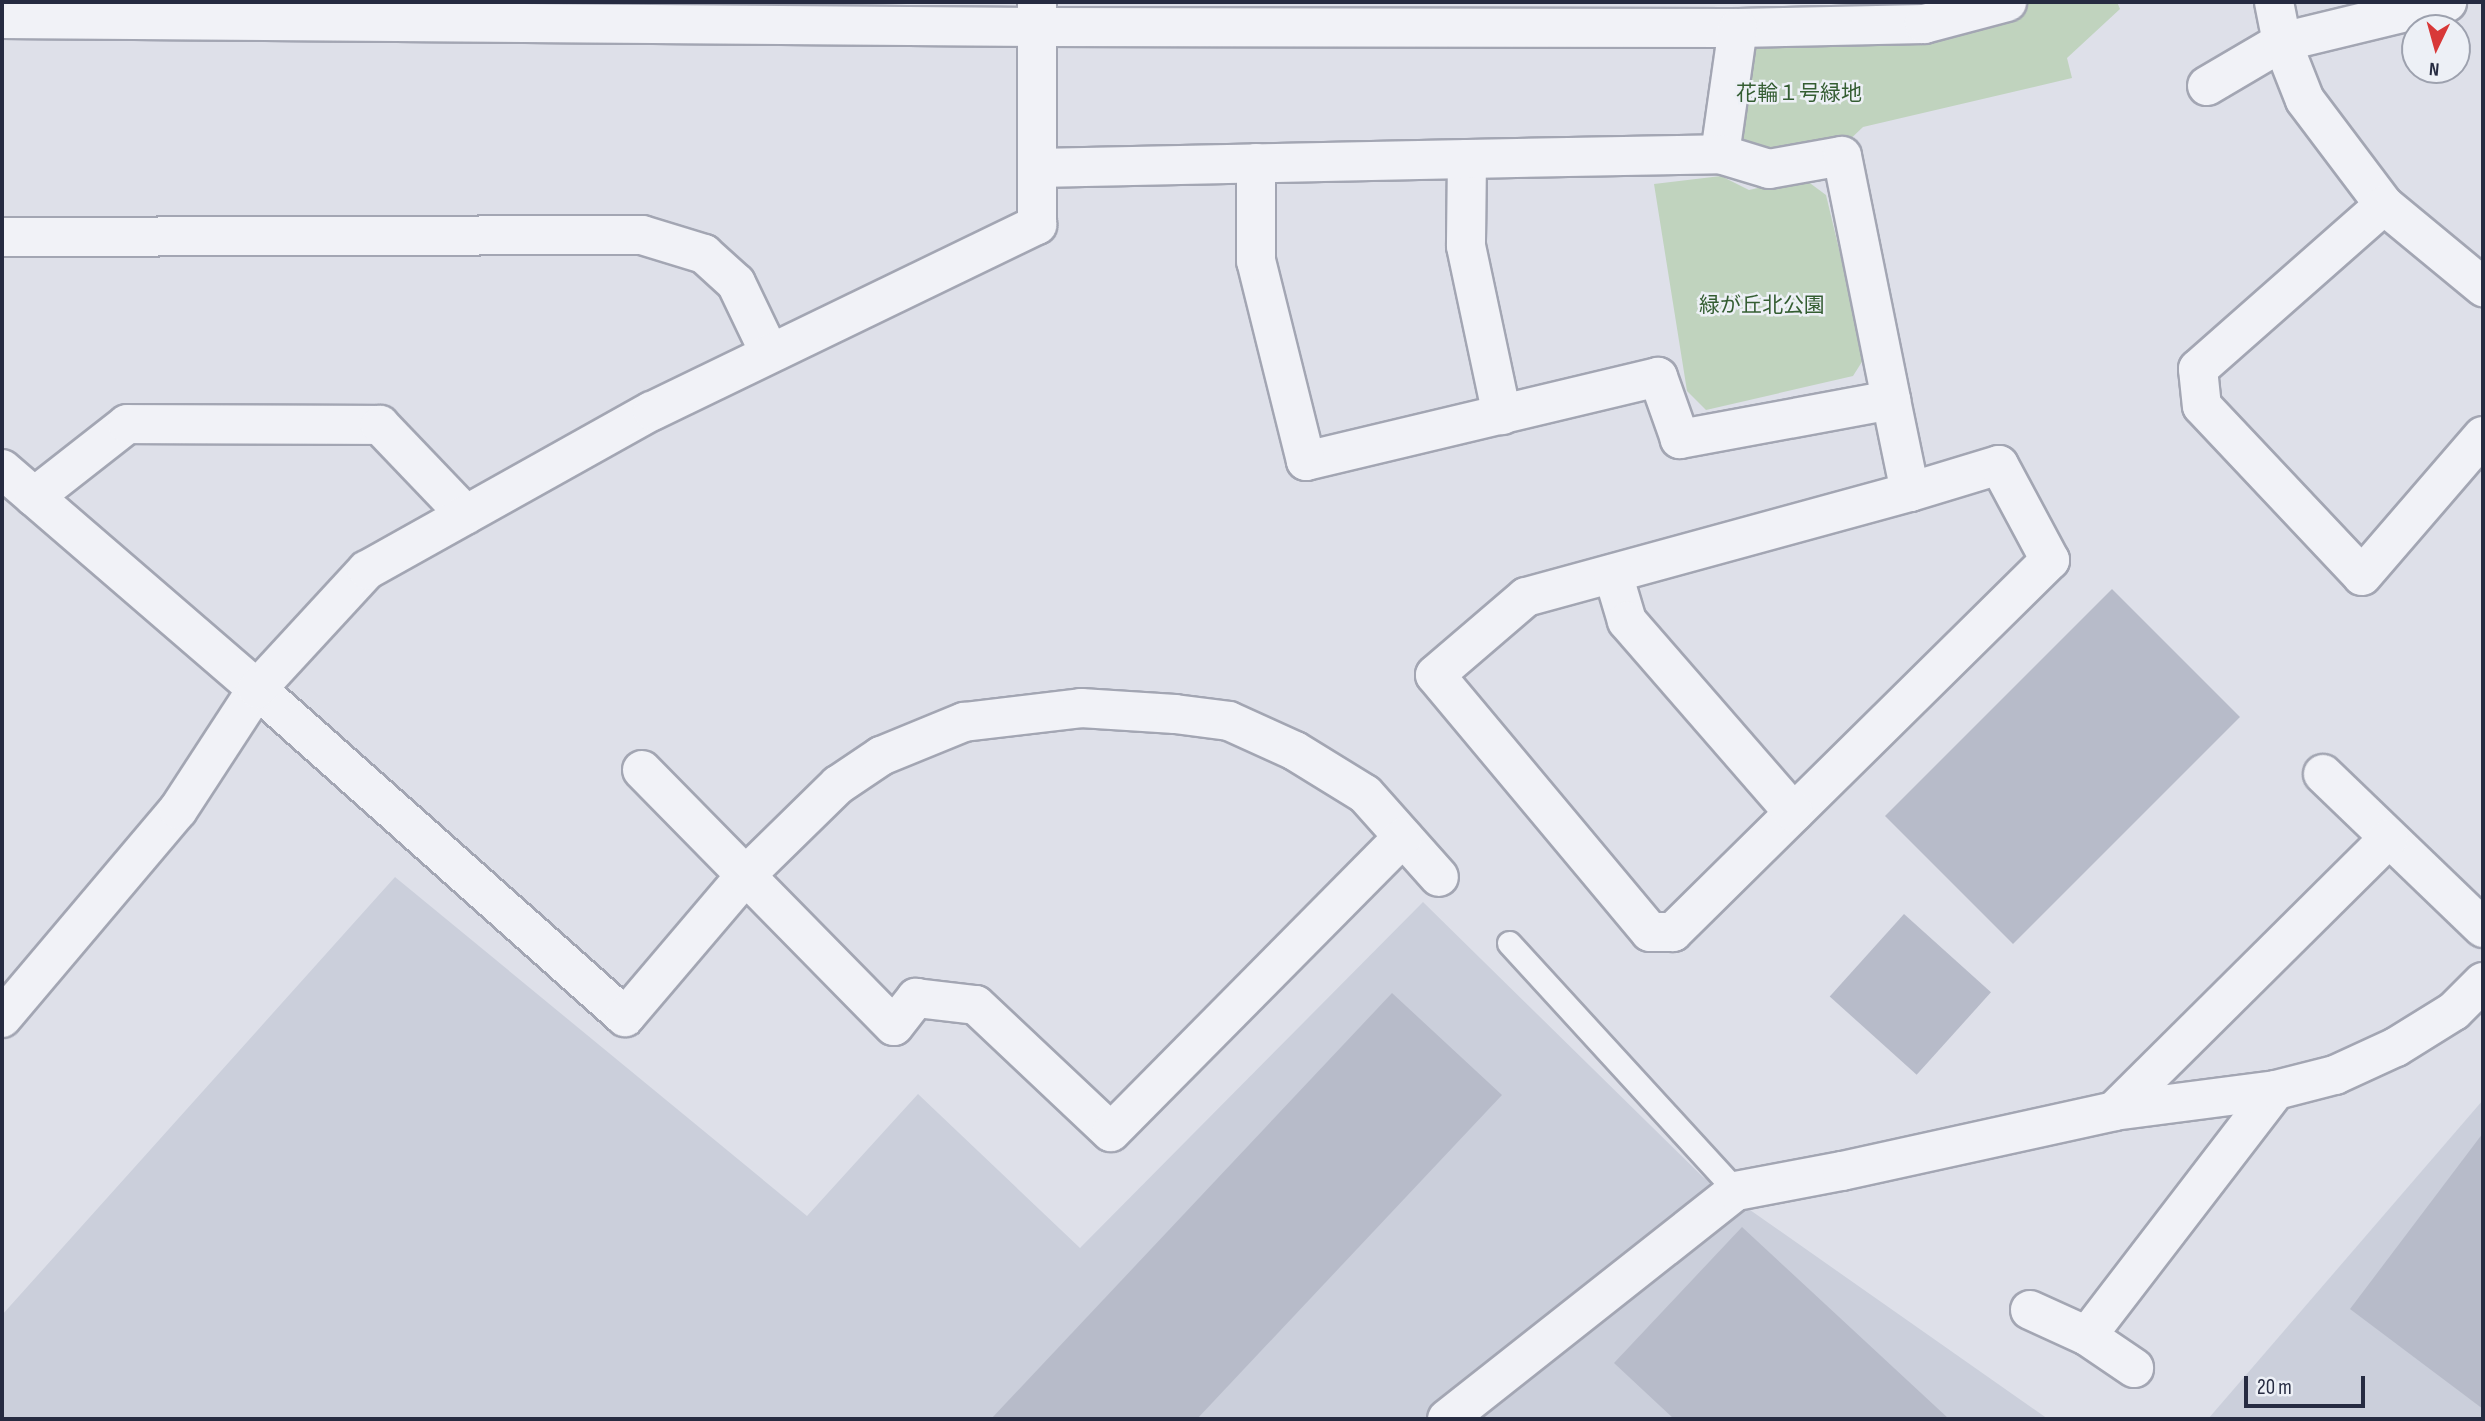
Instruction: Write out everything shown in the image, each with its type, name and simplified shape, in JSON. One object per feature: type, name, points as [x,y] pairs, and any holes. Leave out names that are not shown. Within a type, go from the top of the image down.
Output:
[{"type":"street","points":[[2,19],[1037,14],[1738,28],[1924,24],[2007,2]]},
{"type":"street","points":[[2274,2],[2282,42],[2305,100],[2384,205],[2483,287]]},
{"type":"street","points":[[2207,86],[2282,42],[2447,2]]},
{"type":"street","points":[[2,1018],[178,810],[257,689],[367,570],[652,411],[769,352],[1037,225],[1037,14]]},
{"type":"street","points":[[1720,155],[1738,28]]},
{"type":"street","points":[[1037,168],[1720,155],[1769,169],[1842,156],[1910,492]]},
{"type":"street","points":[[1467,159],[1466,246],[1502,415]]},
{"type":"street","points":[[1256,163],[1256,261],[1307,461],[1658,377],[1679,439],[1891,400]]},
{"type":"street","points":[[2384,205],[2198,369],[2202,406],[2362,576],[2483,436]]},
{"type":"street","points":[[2,237],[642,235],[704,254],[736,283],[769,352]]},
{"type":"street","points":[[34,497],[127,424],[380,425],[466,515]]},
{"type":"street","points":[[1999,465],[2050,560],[1673,932],[1650,932],[1435,675],[1526,597],[1613,573],[1999,465]]},
{"type":"street","points":[[2,469],[257,689],[625,1017],[746,874],[838,785],[881,756],[964,722],[1081,708],[1175,714],[1228,721],[1295,751],[1365,794],[1439,877]]},
{"type":"street","points":[[1613,573],[1626,621],[1794,813]]},
{"type":"street","points":[[642,770],[894,1026],[916,998],[976,1005],[1111,1132],[1403,837]]},
{"type":"street","points":[[2323,774],[2483,928]]},
{"type":"street","points":[[2114,1111],[2389,838]]},
{"type":"street","points":[[1447,1419],[1736,1191],[1842,1171],[2114,1111],[2276,1090],[2335,1074],[2396,1047],[2454,1011],[2483,982]]},
{"type":"street","points":[[2087,1336],[2276,1090]]},
{"type":"street","points":[[2030,1310],[2087,1336],[2134,1368]]},
{"type":"lane","points":[[1509,943],[1736,1191]]},
{"type":"shaded area","points":[[395,877],[807,1216],[918,1094],[1080,1248],[1423,902],[1703,1177],[2048,1419],[2,1419],[2,1315]]},
{"type":"shaded area","points":[[2483,1100],[2483,1419],[2208,1419]]},
{"type":"green space","name":"花輪１号緑地","points":[[2028,2],[2117,2],[2120,9],[2067,58],[2072,78],[1863,127],[1842,147],[1766,164],[1727,150],[1742,33],[1928,29]]},
{"type":"green space","name":"緑が丘北公園","points":[[1721,176],[1749,190],[1803,178],[1826,195],[1865,357],[1853,376],[1706,410],[1687,391],[1654,184]]},
{"type":"building","points":[[2112,589],[2240,717],[2013,944],[1885,816]]},
{"type":"building","points":[[1904,914],[1991,992],[1917,1075],[1830,996]]},
{"type":"building","points":[[1392,993],[1502,1095],[1197,1419],[991,1419]]},
{"type":"building","points":[[2483,1133],[2483,1409],[2350,1309]]},
{"type":"building","points":[[1742,1227],[1949,1419],[1674,1419],[1614,1363]]}]
